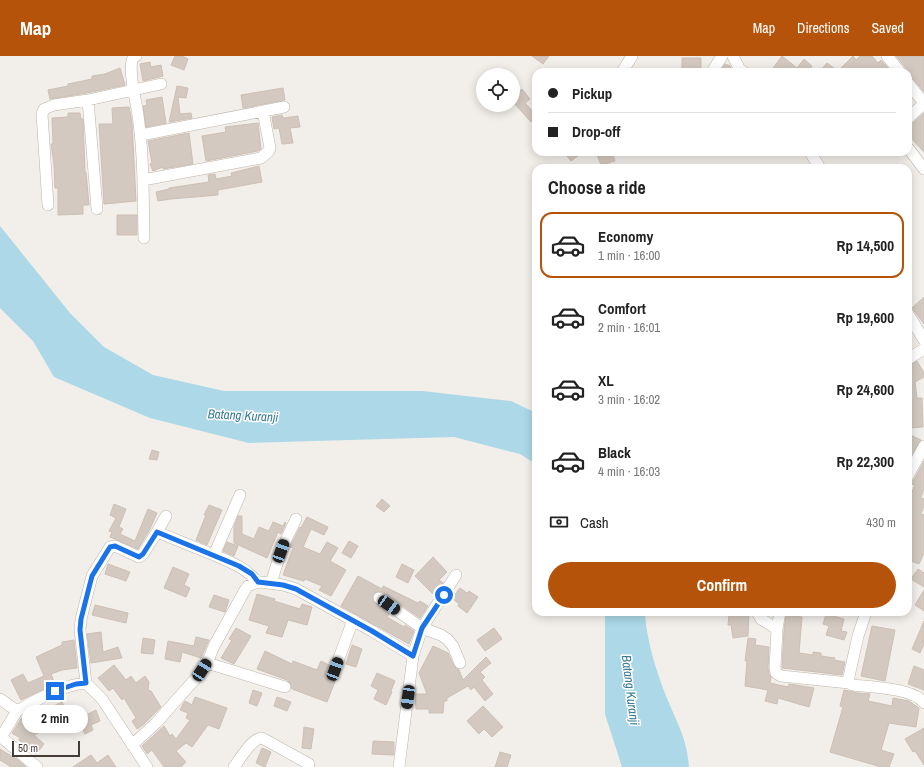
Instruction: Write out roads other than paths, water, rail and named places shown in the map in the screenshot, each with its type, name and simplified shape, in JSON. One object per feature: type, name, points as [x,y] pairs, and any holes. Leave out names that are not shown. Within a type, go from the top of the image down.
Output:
[{"type":"street","points":[[136,56],[133,58],[131,64],[141,135],[144,238]]},
{"type":"street","points":[[624,68],[632,56]]},
{"type":"street","points":[[714,68],[722,56]]},
{"type":"street","points":[[733,56],[739,68]]},
{"type":"street","points":[[887,56],[894,68]]},
{"type":"street","points":[[48,205],[44,109],[50,105],[88,100],[161,84]]},
{"type":"street","points":[[912,88],[924,104],[912,114]]},
{"type":"street","points":[[88,100],[97,209]]},
{"type":"street","points":[[141,135],[284,107]]},
{"type":"street","points":[[143,180],[261,158],[269,151],[270,148],[263,111]]},
{"type":"street","points":[[912,153],[924,169]]},
{"type":"street","points":[[912,320],[924,340]]},
{"type":"street","points":[[924,348],[924,355]]},
{"type":"street","points":[[912,356],[924,348]]},
{"type":"street","points":[[912,468],[924,446]]},
{"type":"street","points":[[214,555],[240,495]]},
{"type":"street","points":[[146,767],[102,698],[86,683],[80,630],[84,606],[92,576],[110,547],[115,546],[139,557],[143,554],[166,516]]},
{"type":"street","points":[[271,584],[287,537],[296,519]]},
{"type":"street","points":[[157,532],[239,566],[252,574],[258,582]]},
{"type":"street","points":[[399,767],[413,656],[422,628],[456,575]]},
{"type":"street","points":[[132,745],[156,723],[197,677],[207,663],[214,646],[245,590],[252,584],[258,582],[283,585],[296,589],[353,620],[413,656]]},
{"type":"street","points":[[379,598],[422,628],[441,635],[447,639],[453,646],[460,663]]},
{"type":"street","points":[[759,616],[761,619],[777,629]]},
{"type":"street","points":[[779,616],[777,629],[775,668],[778,675],[902,691],[917,696],[924,703]]},
{"type":"street","points":[[851,684],[848,681],[858,636],[865,616]]},
{"type":"street","points":[[335,669],[353,620]]},
{"type":"street","points":[[207,663],[285,687]]},
{"type":"street","points":[[37,767],[0,737],[17,710],[55,691],[76,684],[86,683]]},
{"type":"street","points":[[0,699],[17,710]]},
{"type":"street","points":[[234,767],[253,742],[259,738],[262,738],[309,764]]},
{"type":"water","name":"Batang Kuranji","points":[[0,226],[70,313],[104,347],[153,375],[224,391],[422,391],[511,401],[532,411],[532,462],[520,454],[454,437],[249,443],[150,418],[54,377],[33,341],[0,308]]},
{"type":"water","name":"Batang Kuranji","points":[[605,616],[645,616],[653,658],[684,741],[689,767],[622,767],[605,714]]}]
